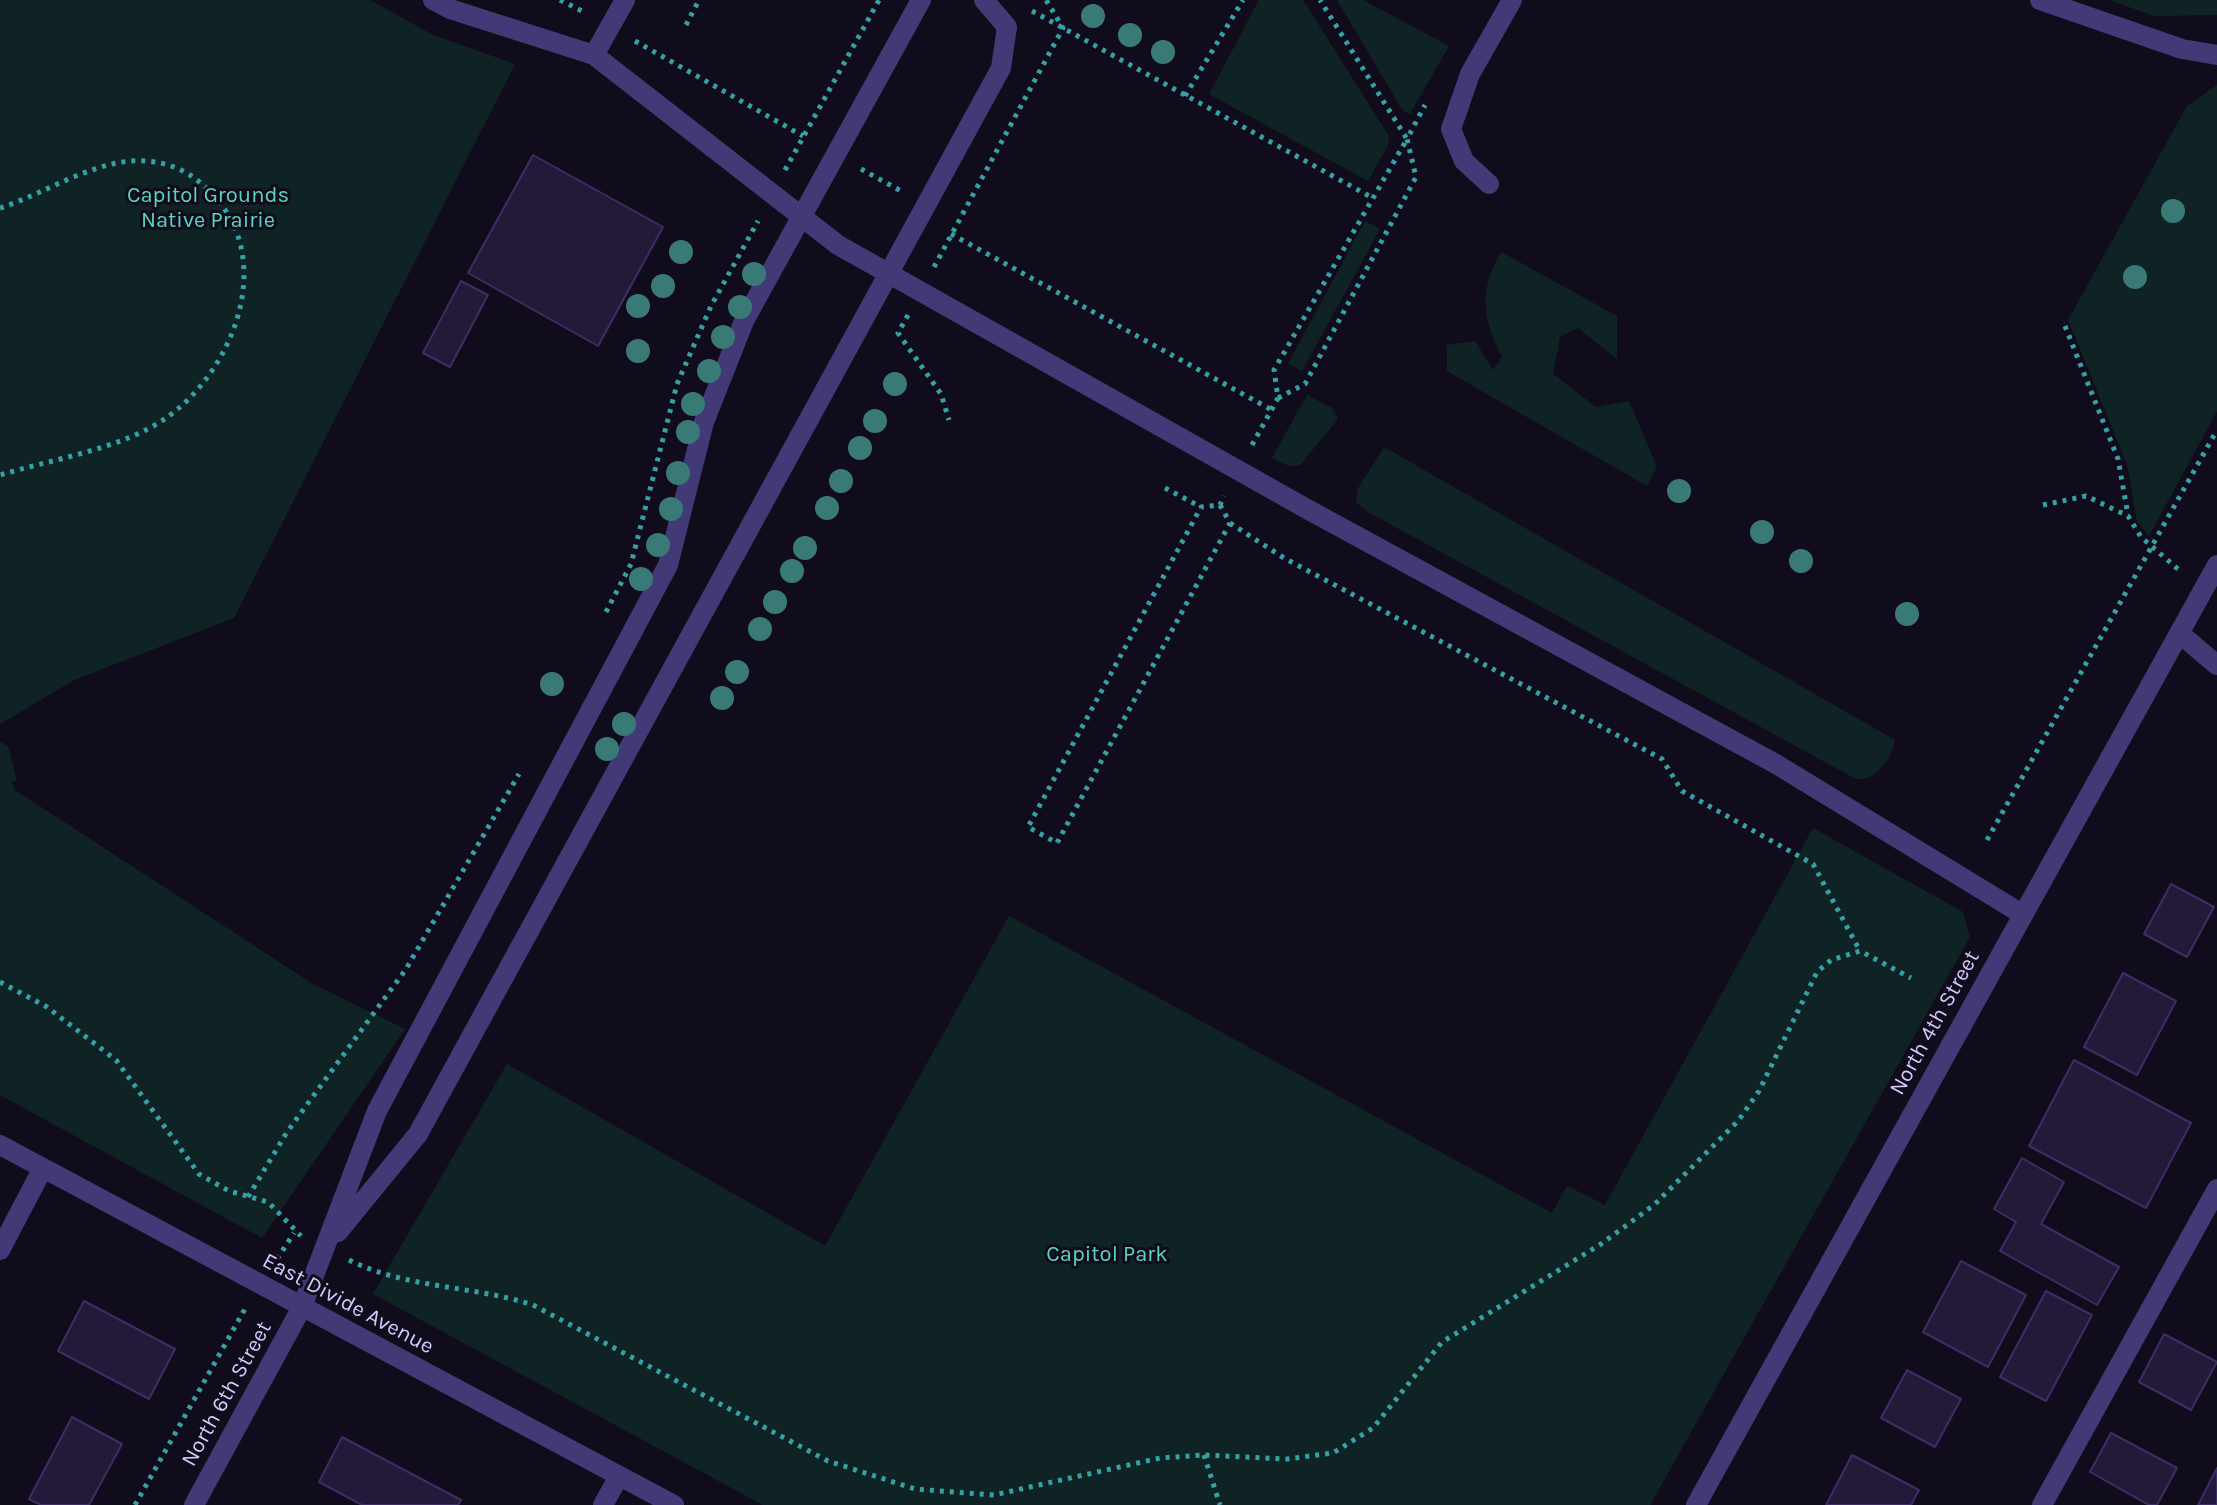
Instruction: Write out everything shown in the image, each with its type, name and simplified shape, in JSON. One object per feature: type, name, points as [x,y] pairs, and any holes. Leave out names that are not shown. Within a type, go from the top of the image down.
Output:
[{"type":"street","points":[[433,0],[450,9],[594,55],[838,245],[1239,470],[1776,764],[2022,914]]},
{"type":"street","points":[[594,55],[625,0]]},
{"type":"street","name":"North 6th Street","points":[[194,1505],[302,1307],[377,1111],[668,565],[704,422],[744,321],[921,0]]},
{"type":"street","points":[[325,1248],[418,1134],[1001,68],[1007,27],[984,0]]},
{"type":"street","points":[[1489,184],[1464,161],[1451,129],[1470,74],[1512,0]]},
{"type":"street","points":[[2040,0],[2210,55]]},
{"type":"street","name":"North 4th Street","points":[[1696,1505],[2217,565]]},
{"type":"street","points":[[2179,633],[2217,665]]},
{"type":"street","name":"East Divide Avenue","points":[[0,1145],[674,1505]]},
{"type":"street","points":[[0,1250],[43,1168]]},
{"type":"street","points":[[2042,1505],[2217,1189]]},
{"type":"street","points":[[603,1505],[619,1476]]},
{"type":"path","points":[[560,0],[958,223]]},
{"type":"path","points":[[686,25],[699,0]]},
{"type":"path","points":[[602,626],[610,600],[631,564],[677,384],[711,306],[879,0]]},
{"type":"path","points":[[1046,0],[1063,28]]},
{"type":"path","points":[[1185,96],[1243,0]]},
{"type":"path","points":[[1278,398],[1305,384],[1416,177],[1407,139],[1320,0]]},
{"type":"path","points":[[1025,7],[1371,197]]},
{"type":"path","points":[[949,420],[941,394],[898,333],[1063,28]]},
{"type":"path","points":[[1220,505],[1278,398],[1274,370],[1429,97]]},
{"type":"path","points":[[0,208],[117,164],[153,161],[176,167],[196,177],[230,214],[240,235],[245,273],[235,320],[214,371],[200,390],[164,419],[141,431],[0,475]]},
{"type":"path","points":[[951,234],[1272,410]]},
{"type":"path","points":[[2065,326],[2118,459],[2128,516],[2133,527],[2152,548],[2203,590]]},
{"type":"path","points":[[1987,840],[2217,430]]},
{"type":"path","points":[[1165,488],[1201,507],[1220,505]]},
{"type":"path","points":[[2043,505],[2086,496],[2128,516]]},
{"type":"path","points":[[1220,505],[1230,523],[1284,558],[1662,759],[1682,791],[1813,864],[1860,951],[1911,978]]},
{"type":"path","points":[[1201,507],[1028,827],[1057,843],[1230,523]]},
{"type":"path","points":[[248,1197],[287,1132],[406,969],[525,764]]},
{"type":"path","points":[[372,1271],[421,1284],[492,1294],[533,1305],[828,1461],[915,1489],[994,1495],[1160,1458],[1204,1455],[1287,1459],[1333,1453],[1373,1428],[1442,1342],[1601,1244],[1654,1205],[1738,1121],[1759,1091],[1817,972],[1831,960],[1860,951]]},
{"type":"path","points":[[0,982],[47,1007],[116,1060],[199,1174],[248,1197],[268,1202],[294,1233],[232,1329],[135,1505]]},
{"type":"path","points":[[1204,1455],[1220,1505]]},
{"type":"green space","name":"Capitol Grounds Native Prairie","points":[[0,0],[370,0],[433,35],[515,64],[234,618],[74,680],[0,724]]},
{"type":"green space","points":[[1259,0],[1303,0],[1389,136],[1388,145],[1368,181],[1209,94]]},
{"type":"green space","points":[[1337,0],[1363,0],[1449,46],[1410,114],[1403,111]]},
{"type":"green space","points":[[2109,0],[2217,0],[2217,15],[2154,16]]},
{"type":"green space","points":[[2217,85],[2217,411],[2149,536],[2137,522],[2127,464],[2068,320],[2187,106]]},
{"type":"green space","points":[[1365,221],[1380,229],[1302,371],[1288,364]]},
{"type":"green space","points":[[1501,252],[1617,316],[1617,359],[1578,328],[1560,337],[1553,374],[1596,407],[1629,401],[1657,467],[1647,486],[1447,371],[1447,345],[1475,341],[1493,370],[1502,357],[1490,329],[1486,304],[1489,279]]},
{"type":"green space","points":[[1307,395],[1332,408],[1338,419],[1300,465],[1289,466],[1272,458]]},
{"type":"green space","points":[[1384,447],[1895,740],[1890,755],[1877,772],[1856,779],[1368,512],[1356,502],[1357,490]]},
{"type":"green space","points":[[0,742],[8,746],[17,780],[12,782],[15,790],[313,984],[405,1029],[262,1238],[0,1095]]},
{"type":"green space","name":"Capitol Park","points":[[1813,828],[1963,912],[1970,937],[1650,1505],[763,1505],[373,1294],[507,1064],[825,1246],[1009,916],[1552,1213],[1567,1186],[1605,1205]]},
{"type":"building","points":[[533,155],[663,227],[598,346],[468,273]]},
{"type":"building","points":[[461,281],[488,295],[450,367],[423,353]]},
{"type":"building","points":[[2171,884],[2214,907],[2187,957],[2144,934]]},
{"type":"building","points":[[2123,973],[2176,1001],[2137,1075],[2084,1047]]},
{"type":"building","points":[[2074,1060],[2191,1123],[2146,1208],[2029,1146]]},
{"type":"building","points":[[2022,1158],[2064,1182],[2041,1224],[2119,1267],[2097,1305],[2000,1251],[2016,1222],[1994,1209]]},
{"type":"building","points":[[1961,1261],[2026,1295],[1988,1367],[1923,1332]]},
{"type":"building","points":[[2046,1291],[2092,1315],[2046,1401],[2000,1377]]},
{"type":"building","points":[[84,1301],[175,1349],[149,1399],[58,1351]]},
{"type":"building","points":[[2164,1334],[2217,1362],[2191,1410],[2139,1382]]},
{"type":"building","points":[[1907,1370],[1961,1399],[1935,1447],[1881,1418]]},
{"type":"building","points":[[72,1417],[122,1444],[89,1505],[41,1505],[29,1499]]},
{"type":"building","points":[[2111,1433],[2177,1468],[2157,1505],[2149,1505],[2090,1472]]},
{"type":"building","points":[[342,1437],[461,1500],[458,1505],[362,1505],[319,1482]]},
{"type":"building","points":[[1852,1455],[1919,1490],[1911,1505],[1826,1505]]},
{"type":"building","points":[[2217,1468],[2217,1505],[2198,1505]]}]
